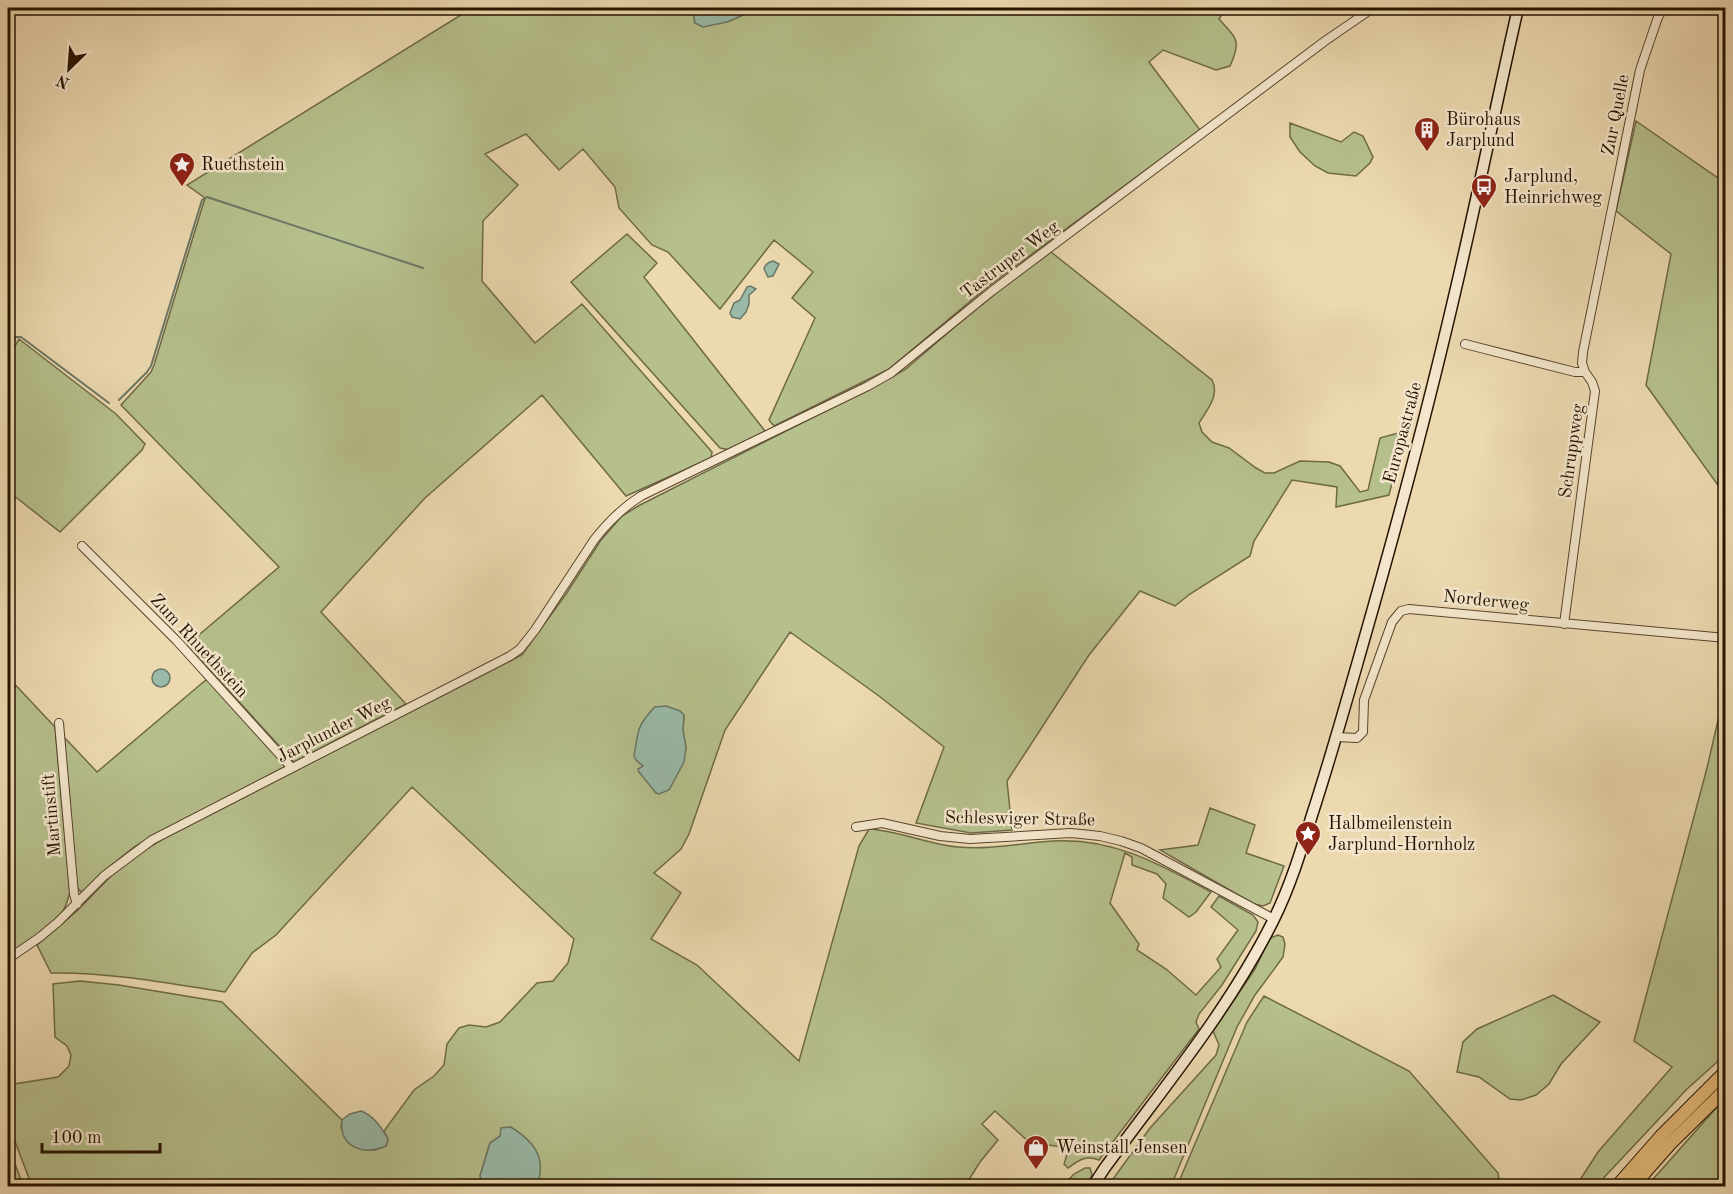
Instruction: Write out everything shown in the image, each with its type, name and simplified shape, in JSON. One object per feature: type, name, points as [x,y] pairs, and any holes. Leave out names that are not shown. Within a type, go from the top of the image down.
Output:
[{"type":"highway","points":[[1617,1186],[1661,1136],[1725,1071]]},
{"type":"highway","points":[[1633,1186],[1670,1144],[1725,1089]]},
{"type":"main road","name":"Europastraße","points":[[1274,919],[1298,862],[1337,737],[1429,402],[1518,8]]},
{"type":"main road","points":[[1093,1186],[1228,1000],[1274,919]]},
{"type":"street","name":"Tastruper Weg","points":[[641,496],[891,373],[992,291],[1324,41],[1373,8]]},
{"type":"street","name":"Zur Quelle","points":[[1585,372],[1582,363],[1583,352],[1640,70],[1658,17],[1664,8]]},
{"type":"street","points":[[1465,344],[1575,372],[1585,372]]},
{"type":"street","name":"Schruppweg","points":[[1564,624],[1595,392],[1585,372]]},
{"type":"street","name":"Jarplunder Weg","points":[[8,959],[46,932],[104,876],[152,840],[520,649],[605,526],[623,508],[641,496]]},
{"type":"street","name":"Zum Rhuethstein","points":[[82,546],[177,641],[292,768]]},
{"type":"street","name":"Norderweg","points":[[1337,737],[1357,738],[1363,732],[1364,700],[1392,622],[1401,611],[1409,609],[1725,638]]},
{"type":"street","name":"Martinstift","points":[[59,723],[76,904]]},
{"type":"street","name":"Schleswiger Straße","points":[[856,827],[882,823],[940,836],[970,839],[1071,833],[1100,836],[1141,848],[1274,919]]},
{"type":"green space","points":[[472,8],[692,8],[695,23],[727,22],[759,8],[1226,8],[1219,19],[1233,35],[1236,50],[1230,66],[1216,70],[1163,50],[1149,62],[1200,130],[986,288],[889,369],[774,426],[769,420],[815,318],[792,298],[813,272],[774,240],[720,309],[668,252],[652,245],[619,208],[615,187],[583,149],[559,170],[526,134],[485,154],[518,185],[483,221],[482,281],[535,343],[582,304],[712,452],[711,458],[626,496],[542,395],[425,498],[321,612],[406,704],[294,762],[187,645],[279,567],[121,405],[151,372],[154,365],[205,198],[187,185]]},
{"type":"green space","points":[[1636,121],[1725,183],[1725,495],[1646,385],[1671,254],[1616,211]]},
{"type":"green space","points":[[1290,123],[1341,142],[1354,132],[1363,136],[1373,157],[1356,176],[1328,173],[1315,166],[1300,152],[1290,137]]},
{"type":"green space","points":[[627,234],[657,263],[644,277],[765,431],[764,434],[730,450],[720,448],[571,282]]},
{"type":"green space","points":[[1051,252],[1212,380],[1214,397],[1199,423],[1202,432],[1212,442],[1229,448],[1265,473],[1274,473],[1300,461],[1329,462],[1340,466],[1360,492],[1368,490],[1380,438],[1405,431],[1389,495],[1336,507],[1337,487],[1292,480],[1254,541],[1250,556],[1175,606],[1140,591],[1089,655],[1007,781],[1012,830],[971,833],[916,823],[944,747],[879,696],[790,632],[725,730],[689,834],[681,849],[654,873],[681,893],[651,939],[697,965],[799,1061],[859,846],[869,829],[970,848],[1053,841],[1096,843],[1136,855],[1174,872],[1211,892],[1196,912],[1189,917],[1163,898],[1166,884],[1157,874],[1132,865],[1132,857],[1125,853],[1110,903],[1139,944],[1137,950],[1166,969],[1196,995],[1221,967],[1217,959],[1238,930],[1211,907],[1219,896],[1253,915],[1258,922],[1256,931],[1222,985],[1199,1014],[1196,1022],[1199,1029],[1099,1160],[1082,1159],[1068,1168],[1064,1164],[1069,1148],[1029,1142],[995,1111],[982,1124],[998,1140],[980,1162],[965,1186],[533,1186],[538,1183],[500,1136],[490,1143],[480,1176],[484,1186],[32,1186],[8,1123],[8,1085],[58,1077],[69,1066],[71,1055],[67,1046],[55,1037],[53,984],[80,981],[119,985],[222,1002],[342,1120],[341,1128],[361,1149],[375,1150],[386,1146],[388,1139],[384,1131],[414,1090],[434,1076],[444,1065],[447,1044],[459,1028],[469,1025],[486,1027],[500,1022],[537,983],[553,981],[568,963],[574,939],[412,787],[276,935],[252,953],[225,992],[116,976],[51,973],[37,945],[78,910],[132,858],[166,837],[522,655],[601,540],[622,516],[906,369],[994,293]],"holes":[[[655,707],[684,716],[683,730],[686,748],[643,776],[639,772],[643,766],[636,760],[638,737],[644,720]]]},
{"type":"green space","points":[[19,339],[116,414],[145,444],[142,450],[60,532],[8,491],[8,359]]},
{"type":"green space","points":[[8,677],[55,727],[70,892],[61,914],[8,955]]},
{"type":"green space","points":[[207,679],[286,766],[134,847],[105,870],[84,892],[80,891],[77,887],[64,737],[97,772]]},
{"type":"green space","points":[[1721,707],[1726,711],[1725,1055],[1687,1089],[1596,1186],[1576,1186],[1598,1152],[1672,1067],[1634,1041],[1707,768]]},
{"type":"green space","points":[[1210,808],[1255,825],[1246,853],[1284,866],[1270,903],[1263,906],[1254,904],[1160,850],[1198,845]]},
{"type":"green space","points":[[1278,935],[1283,937],[1285,944],[1283,957],[1255,995],[1237,1027],[1171,1186],[1108,1186],[1150,1128],[1216,1055],[1219,1045],[1213,1031],[1255,969],[1270,938]]},
{"type":"green space","points":[[1553,995],[1600,1022],[1561,1064],[1549,1084],[1536,1095],[1521,1100],[1510,1099],[1479,1077],[1457,1072],[1463,1042],[1477,1029]]},
{"type":"green space","points":[[1264,996],[1409,1071],[1498,1173],[1500,1186],[1177,1186],[1247,1022]]},
{"type":"green space","points":[[1725,1098],[1725,1186],[1647,1186]]},
{"type":"green space","points":[[8,1144],[23,1186],[8,1186]]},
{"type":"green space","points":[[1090,1168],[1092,1175],[1086,1186],[1062,1186],[1074,1174]]},
{"type":"shaded area","points":[[692,8],[759,8],[727,22],[703,27],[695,23]]},
{"type":"shaded area","points":[[773,261],[779,264],[773,276],[768,277],[764,269]]},
{"type":"shaded area","points":[[747,287],[756,289],[749,295],[746,312],[740,319],[732,317],[730,313],[734,303],[740,300]]},
{"type":"shaded area","points":[[157,669],[165,669],[170,674],[168,685],[157,687],[152,682],[152,674]]},
{"type":"shaded area","points":[[666,706],[684,715],[683,730],[686,748],[684,762],[669,790],[659,794],[639,772],[638,769],[643,766],[634,756],[638,735],[645,719],[655,707]]},
{"type":"shaded area","points":[[361,1111],[380,1126],[388,1139],[386,1146],[369,1150],[361,1149],[354,1147],[344,1137],[342,1120],[350,1114]]},
{"type":"shaded area","points":[[511,1127],[526,1138],[536,1150],[540,1165],[538,1183],[533,1186],[484,1186],[480,1176],[490,1143],[500,1136],[501,1128]]},
{"type":"waterway","points":[[119,400],[151,366],[202,200],[207,197],[423,268]]},
{"type":"waterway","points":[[8,353],[16,337],[21,337],[109,403]]},
{"type":"place","name":"Bürohaus Jarplund","points":[[1427,153]]},
{"type":"place","name":"Ruethstein","points":[[182,188]]},
{"type":"place","name":"Jarplund, Heinrichweg","points":[[1484,210]]},
{"type":"place","name":"Halbmeilenstein Jarplund-Hornholz","points":[[1308,857]]},
{"type":"place","name":"Weinstall Jensen","points":[[1036,1171]]}]
